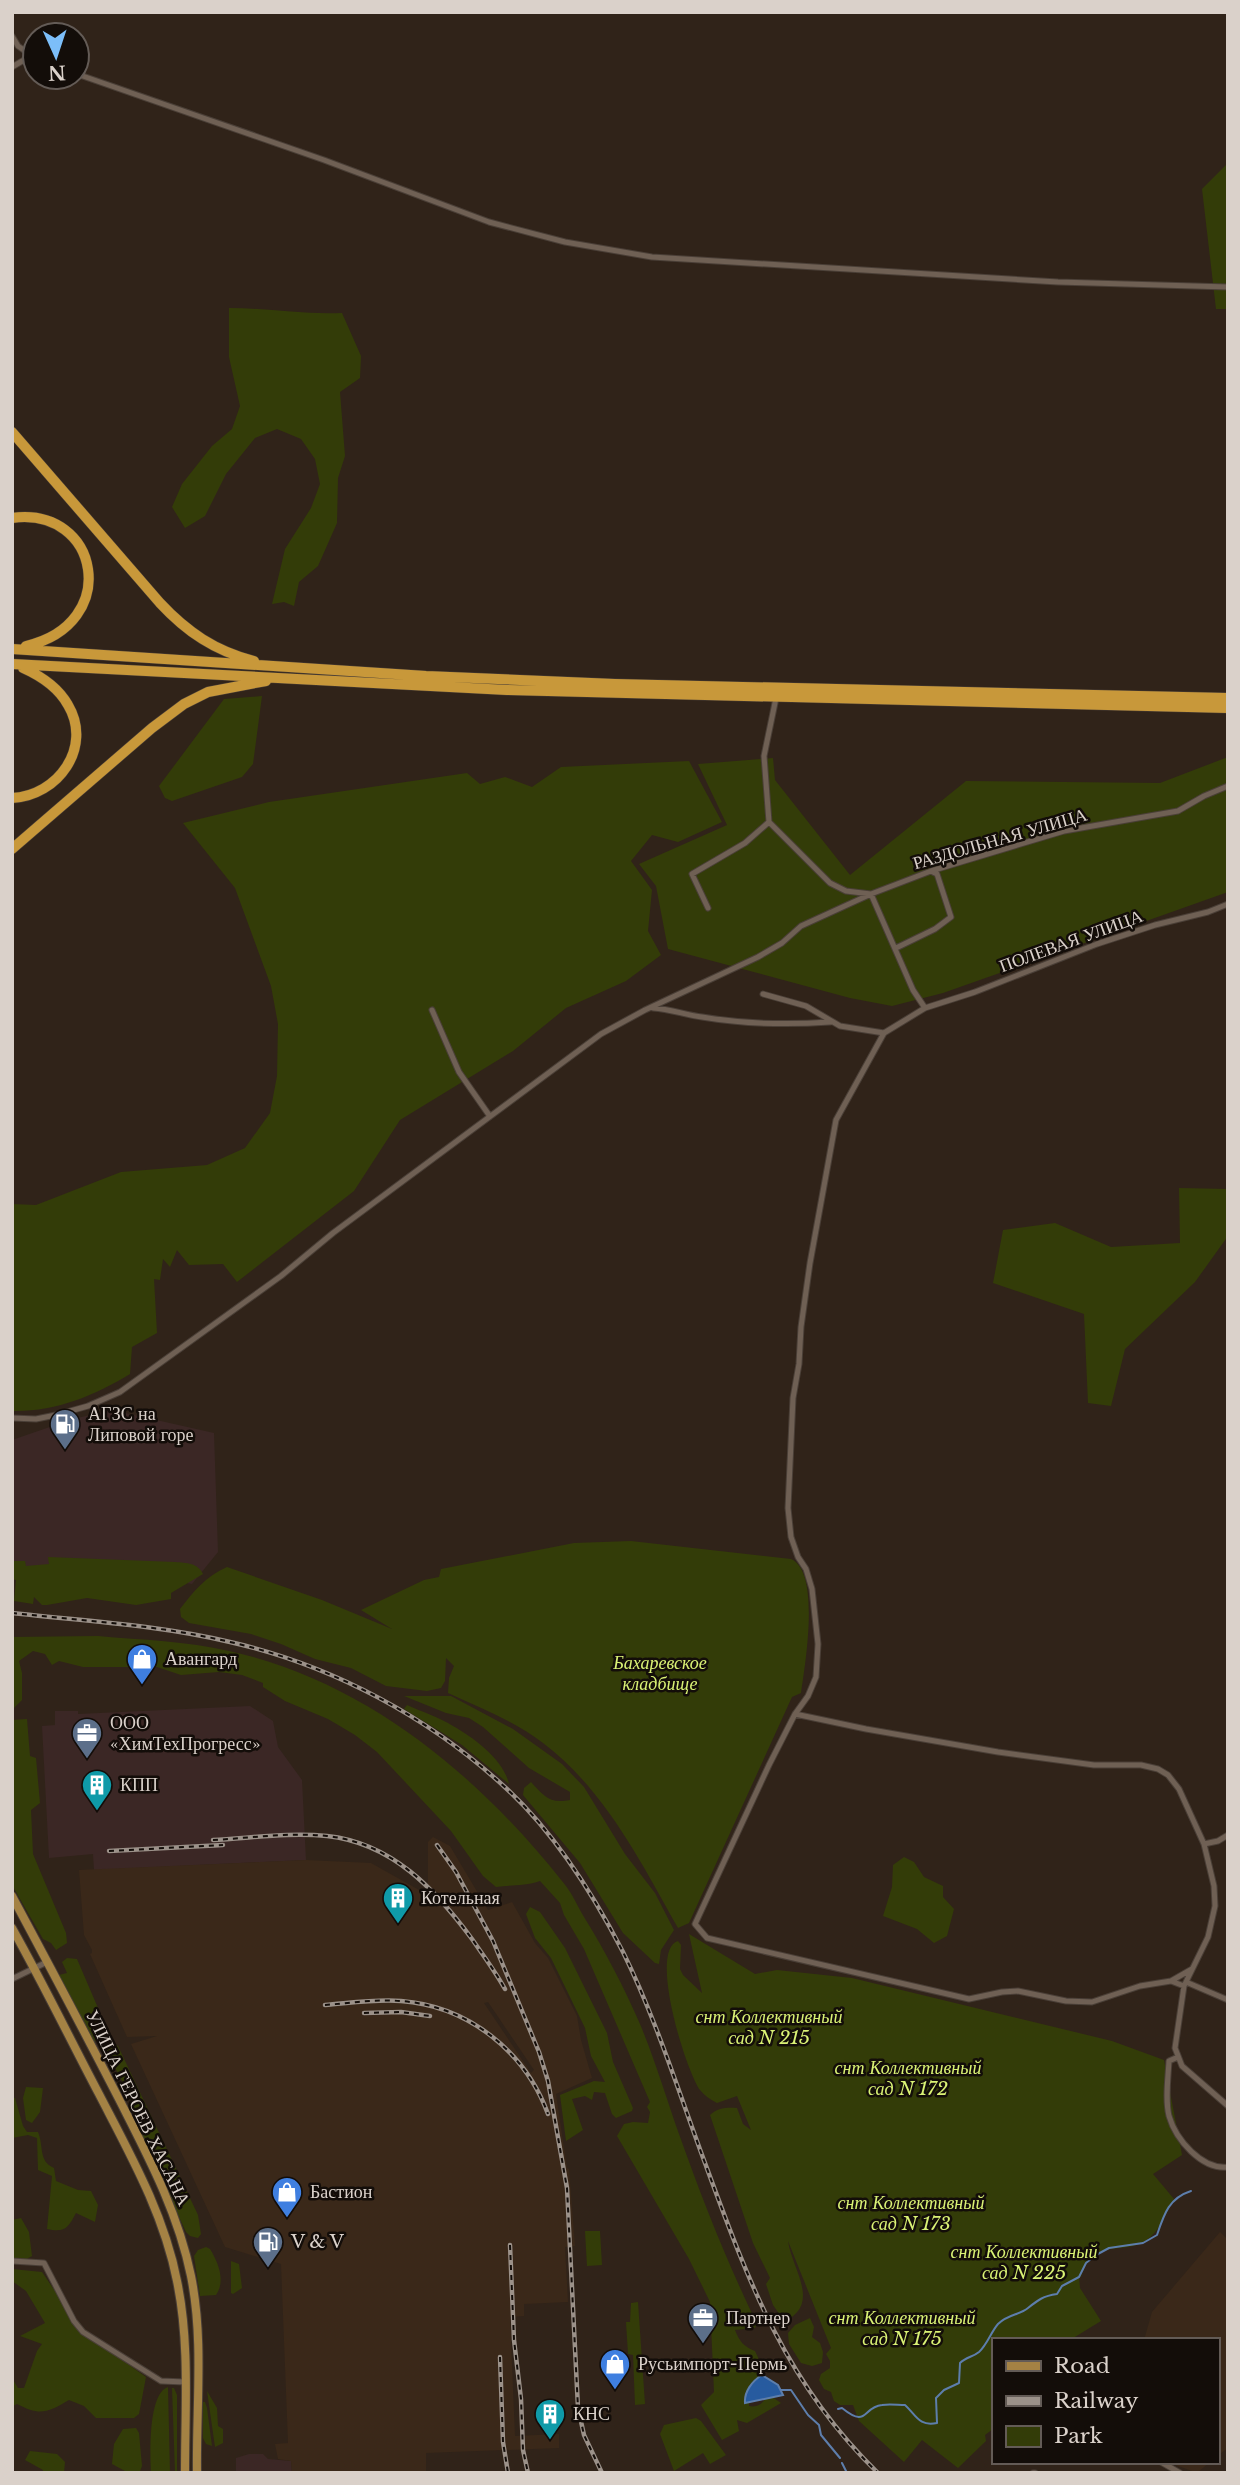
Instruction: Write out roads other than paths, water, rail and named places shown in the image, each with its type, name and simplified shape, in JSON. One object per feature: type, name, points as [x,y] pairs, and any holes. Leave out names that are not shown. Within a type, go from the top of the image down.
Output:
[{"type":"highway","points":[[12,432],[181,625],[219,649],[278,667]]},
{"type":"highway","points":[[12,518],[37,517],[65,530],[84,554],[89,583],[82,610],[67,628],[46,641],[12,649]]},
{"type":"highway","points":[[12,649],[278,667],[615,684],[1228,698]]},
{"type":"highway","points":[[14,665],[507,690],[1228,708]]},
{"type":"highway","points":[[12,798],[32,795],[57,780],[71,758],[76,735],[72,713],[58,690],[38,675],[14,665]]},
{"type":"highway","points":[[12,849],[152,728],[194,698],[244,684],[302,678]]},
{"type":"main road","name":"УЛИЦА ГЕРОЕВ ХАСАНА","points":[[12,1896],[151,2162],[184,2248],[196,2315],[197,2473]]},
{"type":"main road","name":"УЛИЦА ГЕРОЕВ ХАСАНА","points":[[12,1928],[136,2168],[170,2251],[181,2305],[185,2382],[184,2473]]},
{"type":"street","points":[[91,79],[324,160],[489,222],[565,242],[652,257],[1058,282],[1228,287]]},
{"type":"street","points":[[776,698],[764,756],[769,822],[830,883],[846,891],[871,894],[897,948],[913,990],[925,1008]]},
{"type":"street","name":"РАЗДОЛЬНАЯ УЛИЦА","points":[[12,1418],[36,1419],[57,1415],[88,1406],[120,1392],[281,1276],[332,1233],[601,1034],[758,957],[801,926],[871,894],[931,871],[1064,831],[1178,811],[1228,786]]},
{"type":"street","points":[[708,908],[692,874],[745,843],[769,822]]},
{"type":"street","points":[[897,948],[935,929],[951,916],[937,874],[931,871]]},
{"type":"street","name":"ПОЛЕВАЯ УЛИЦА","points":[[884,1033],[925,1008],[975,992],[1097,944],[1228,904]]},
{"type":"street","points":[[763,994],[806,1006],[840,1026],[884,1033],[836,1120],[810,1263],[793,1398],[788,1508],[791,1537],[797,1557],[809,1577],[818,1644],[816,1677],[769,1765],[695,1924],[707,1938],[969,1999],[1018,1991],[1066,2001],[1092,2002],[1124,1990],[1171,1981],[1192,1968]]},
{"type":"street","points":[[650,1008],[670,1009],[704,1018],[740,1021],[830,1022]]},
{"type":"street","points":[[432,1010],[459,1072],[489,1115]]},
{"type":"street","points":[[795,1714],[998,1752],[1094,1765],[1141,1765],[1158,1769],[1168,1775],[1179,1789],[1204,1844],[1214,1886],[1215,1906],[1208,1937],[1185,1984],[1175,2048],[1182,2066],[1228,2106]]},
{"type":"street","points":[[1204,1844],[1219,1841],[1228,1835]]},
{"type":"street","points":[[12,1979],[47,1962]]},
{"type":"street","points":[[1171,1981],[1228,2000]]},
{"type":"street","points":[[1178,2057],[1169,2061],[1167,2092],[1170,2118],[1188,2150],[1206,2164],[1228,2167]]},
{"type":"street","points":[[12,2261],[44,2263],[74,2322],[83,2332],[160,2381],[185,2382]]},
{"type":"street","points":[[1164,2464],[1180,2473]]},
{"type":"water","points":[[762,2375],[778,2385],[783,2395],[745,2403],[749,2387]]},
{"type":"waterway","points":[[838,2409],[842,2408],[856,2417],[861,2417],[876,2407],[905,2405],[922,2422],[937,2423],[936,2398],[944,2390],[959,2383],[960,2363],[982,2349],[998,2324],[1041,2299],[1057,2294],[1062,2286],[1079,2277],[1086,2263],[1096,2255],[1109,2248],[1143,2243],[1157,2235],[1172,2202],[1191,2191]]},
{"type":"waterway","points":[[781,2390],[791,2390],[808,2415],[819,2425],[821,2435],[840,2458]]},
{"type":"waterway","points":[[842,2463],[847,2473]]},
{"type":"railway","points":[[12,1613],[176,1631],[230,1642],[306,1665],[342,1680],[413,1718],[478,1764],[508,1790],[558,1846],[586,1887],[623,1952],[667,2056],[737,2248],[773,2328],[818,2403],[846,2439],[878,2473]]},
{"type":"railway","points":[[213,1840],[285,1835],[327,1836],[350,1840],[392,1858],[410,1871],[443,1903],[472,1939],[505,1989]]},
{"type":"railway","points":[[109,1851],[223,1845]]},
{"type":"railway","points":[[437,1845],[456,1872],[493,1941],[539,2052],[548,2081],[567,2188],[578,2408],[584,2435],[602,2473]]},
{"type":"railway","points":[[325,2005],[401,2001],[426,2005],[471,2022],[491,2036],[525,2070],[548,2114]]},
{"type":"railway","points":[[364,2013],[401,2012],[430,2016]]},
{"type":"railway","points":[[510,2245],[514,2340],[521,2399],[523,2450],[528,2473]]},
{"type":"railway","points":[[500,2357],[503,2442],[508,2473]]},
{"type":"place","name":"АГЗС на Липовой горе","points":[[65,1451]]},
{"type":"place","name":"Авангард","points":[[142,1686]]},
{"type":"place","name":"ООО «ХимТехПрогресс»","points":[[87,1760]]},
{"type":"place","name":"КПП","points":[[97,1812]]},
{"type":"place","name":"Котельная","points":[[398,1925]]},
{"type":"place","name":"Бастион","points":[[287,2219]]},
{"type":"place","name":"V & V","points":[[268,2269]]},
{"type":"place","name":"Партнер","points":[[703,2345]]},
{"type":"place","name":"Русьимпорт-Пермь","points":[[615,2391]]},
{"type":"place","name":"КНС","points":[[550,2441]]},
{"type":"park label","name":"Бахаревское кладбище","points":[[660,1673]]},
{"type":"park label","name":"снт Коллективный сад N 215","points":[[769,2027]]},
{"type":"park label","name":"снт Коллективный сад N 172","points":[[908,2078]]},
{"type":"park label","name":"снт Коллективный сад N 173","points":[[911,2213]]},
{"type":"park label","name":"снт Коллективный сад N 225","points":[[1024,2262]]},
{"type":"park label","name":"снт Коллективный сад N 175","points":[[902,2328]]}]
